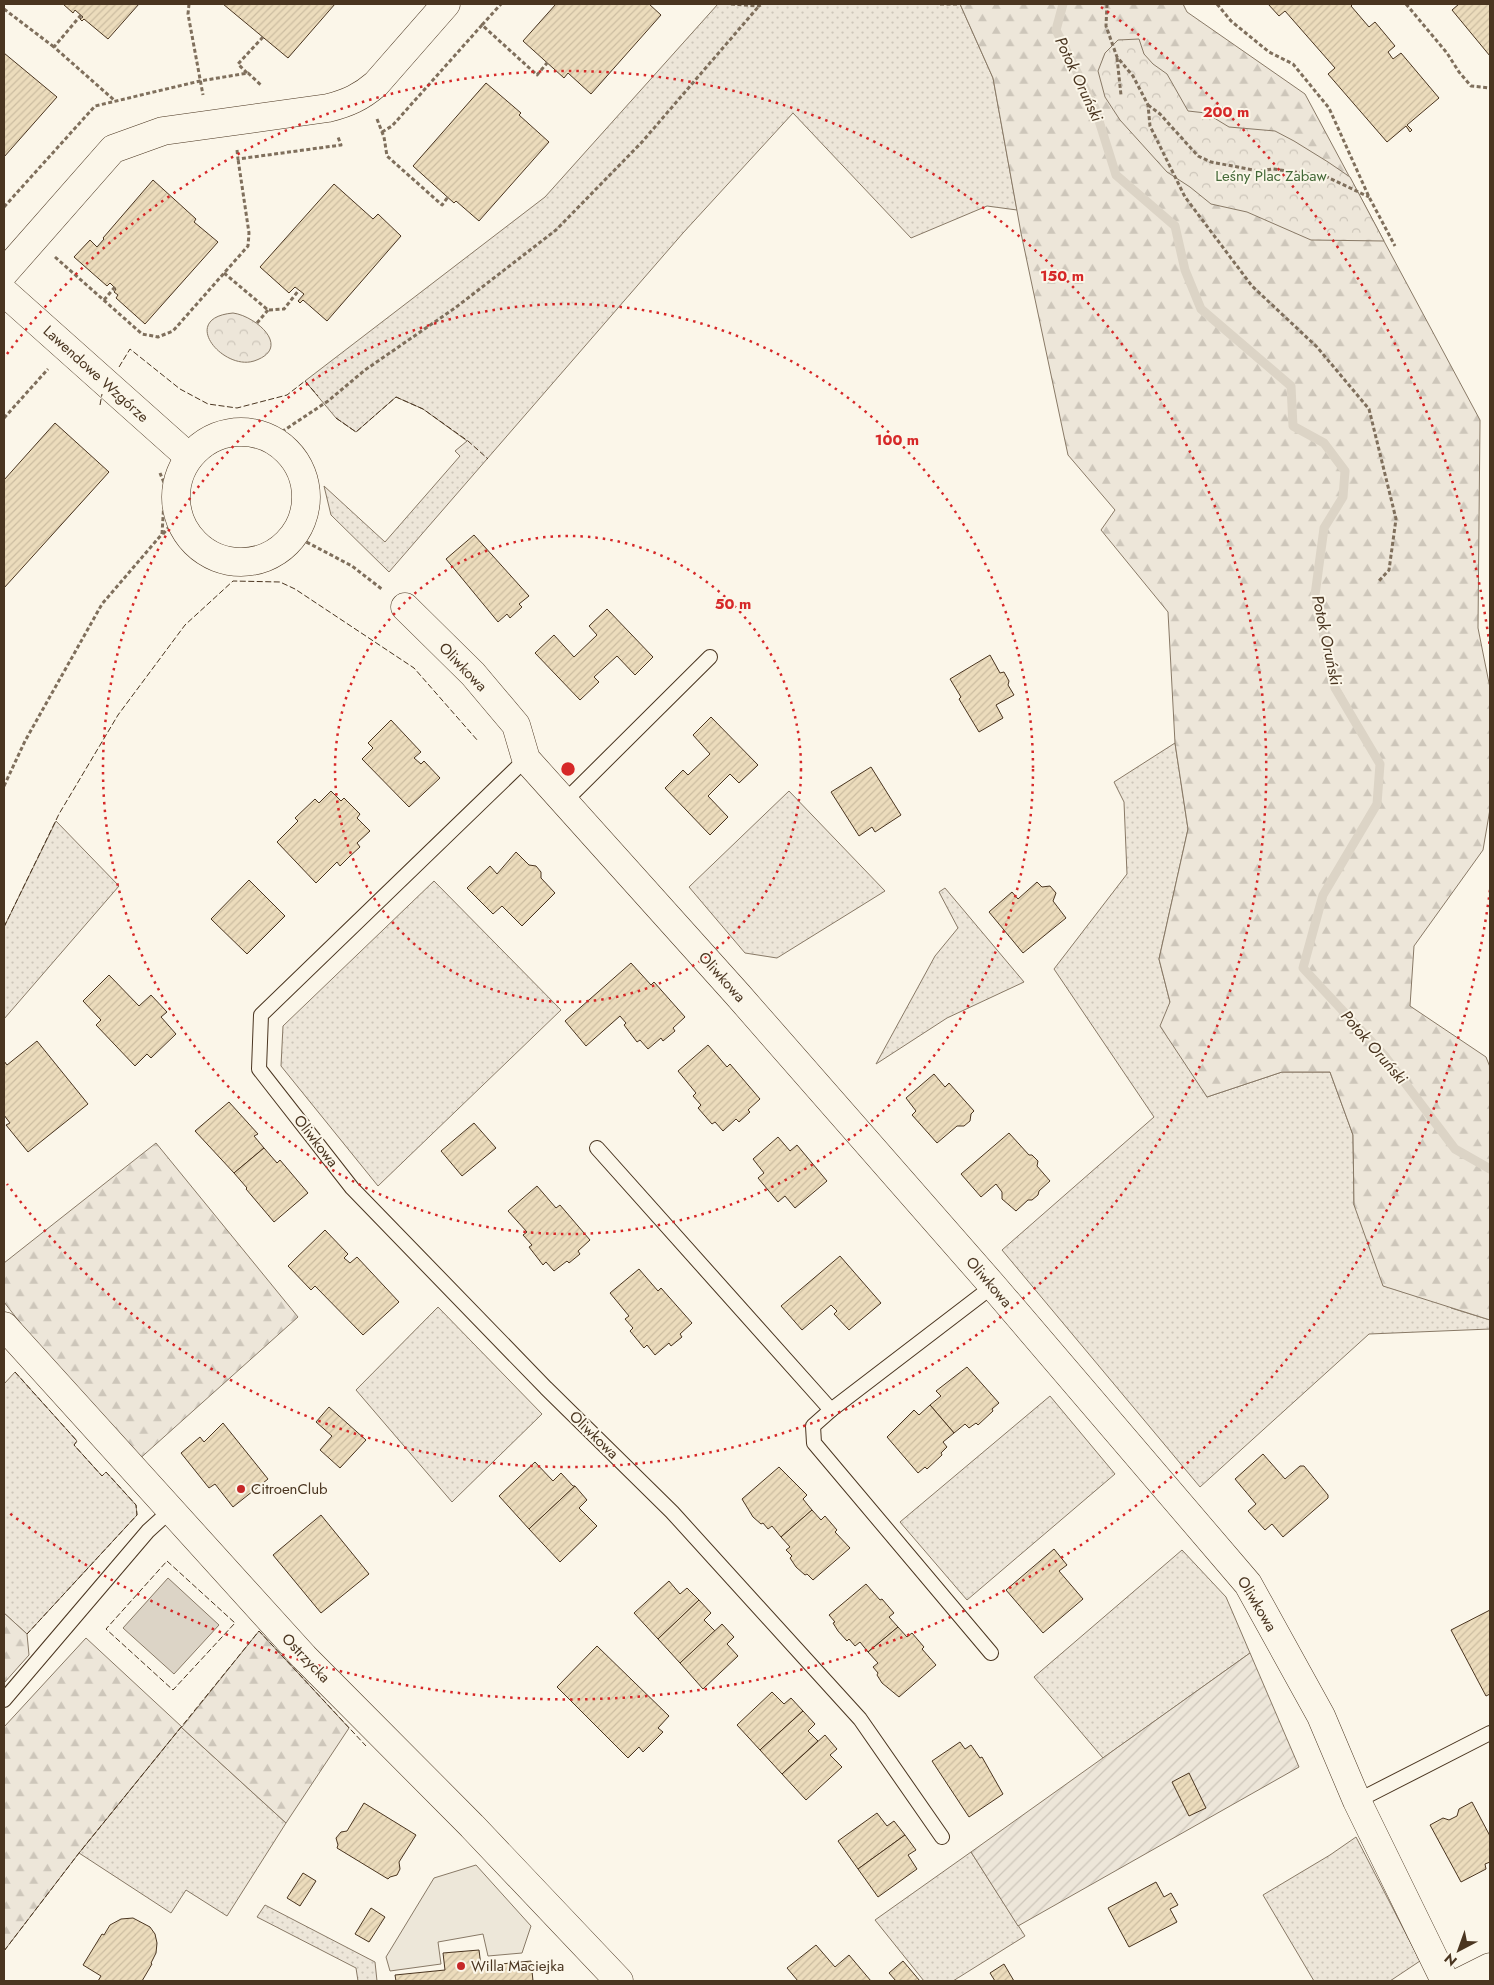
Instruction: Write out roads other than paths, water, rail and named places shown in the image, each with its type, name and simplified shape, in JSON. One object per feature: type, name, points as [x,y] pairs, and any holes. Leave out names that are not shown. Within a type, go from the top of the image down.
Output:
[{"type":"street","points":[[4,273],[113,149],[163,130],[328,108],[351,102],[364,95],[376,84],[446,4]]},
{"type":"street","name":"Lawendowe Wzgórze","points":[[4,292],[189,457]]},
{"type":"street","points":[[250,432],[271,439],[289,452],[302,471],[307,493],[305,516],[295,536],[280,551],[261,560],[241,563],[220,559],[202,550],[187,535],[170,525],[179,475],[189,457],[206,442],[227,433],[250,432]]},
{"type":"street","name":"Oliwkowa","points":[[405,607],[473,674],[516,725],[526,759],[738,995],[992,1286],[1248,1584],[1321,1716],[1357,1801],[1445,1981]]},
{"type":"street","name":"Ostrzycka","points":[[4,1326],[304,1657],[472,1826],[619,1981]]},
{"type":"street","points":[[1462,1981],[1490,1967]]},
{"type":"lane","points":[[565,801],[710,657]]},
{"type":"lane","name":"Oliwkowa","points":[[526,759],[261,1015],[259,1069],[352,1188],[546,1388],[672,1512],[860,1719],[942,1837]]},
{"type":"lane","points":[[597,1148],[831,1410]]},
{"type":"lane","points":[[991,1653],[814,1443],[814,1426],[831,1410],[992,1286]]},
{"type":"lane","points":[[4,1700],[148,1532],[170,1511]]},
{"type":"lane","points":[[1357,1801],[1490,1733]]},
{"type":"waterway","name":"Potok Oruński","points":[[1063,4],[1056,30],[1095,108],[1116,175],[1175,226],[1185,270],[1201,309],[1291,386],[1293,426],[1324,443],[1345,471],[1343,497],[1324,528],[1315,595],[1335,688],[1380,764],[1377,804],[1323,895],[1303,968],[1384,1055],[1455,1149],[1490,1169]]},
{"type":"place","name":"CitroenClub","points":[[241,1489]]},
{"type":"place","name":"Willa Maciejka","points":[[461,1966]]},
{"type":"park label","name":"Leśny Plac Zabaw","points":[[1271,176]]}]
